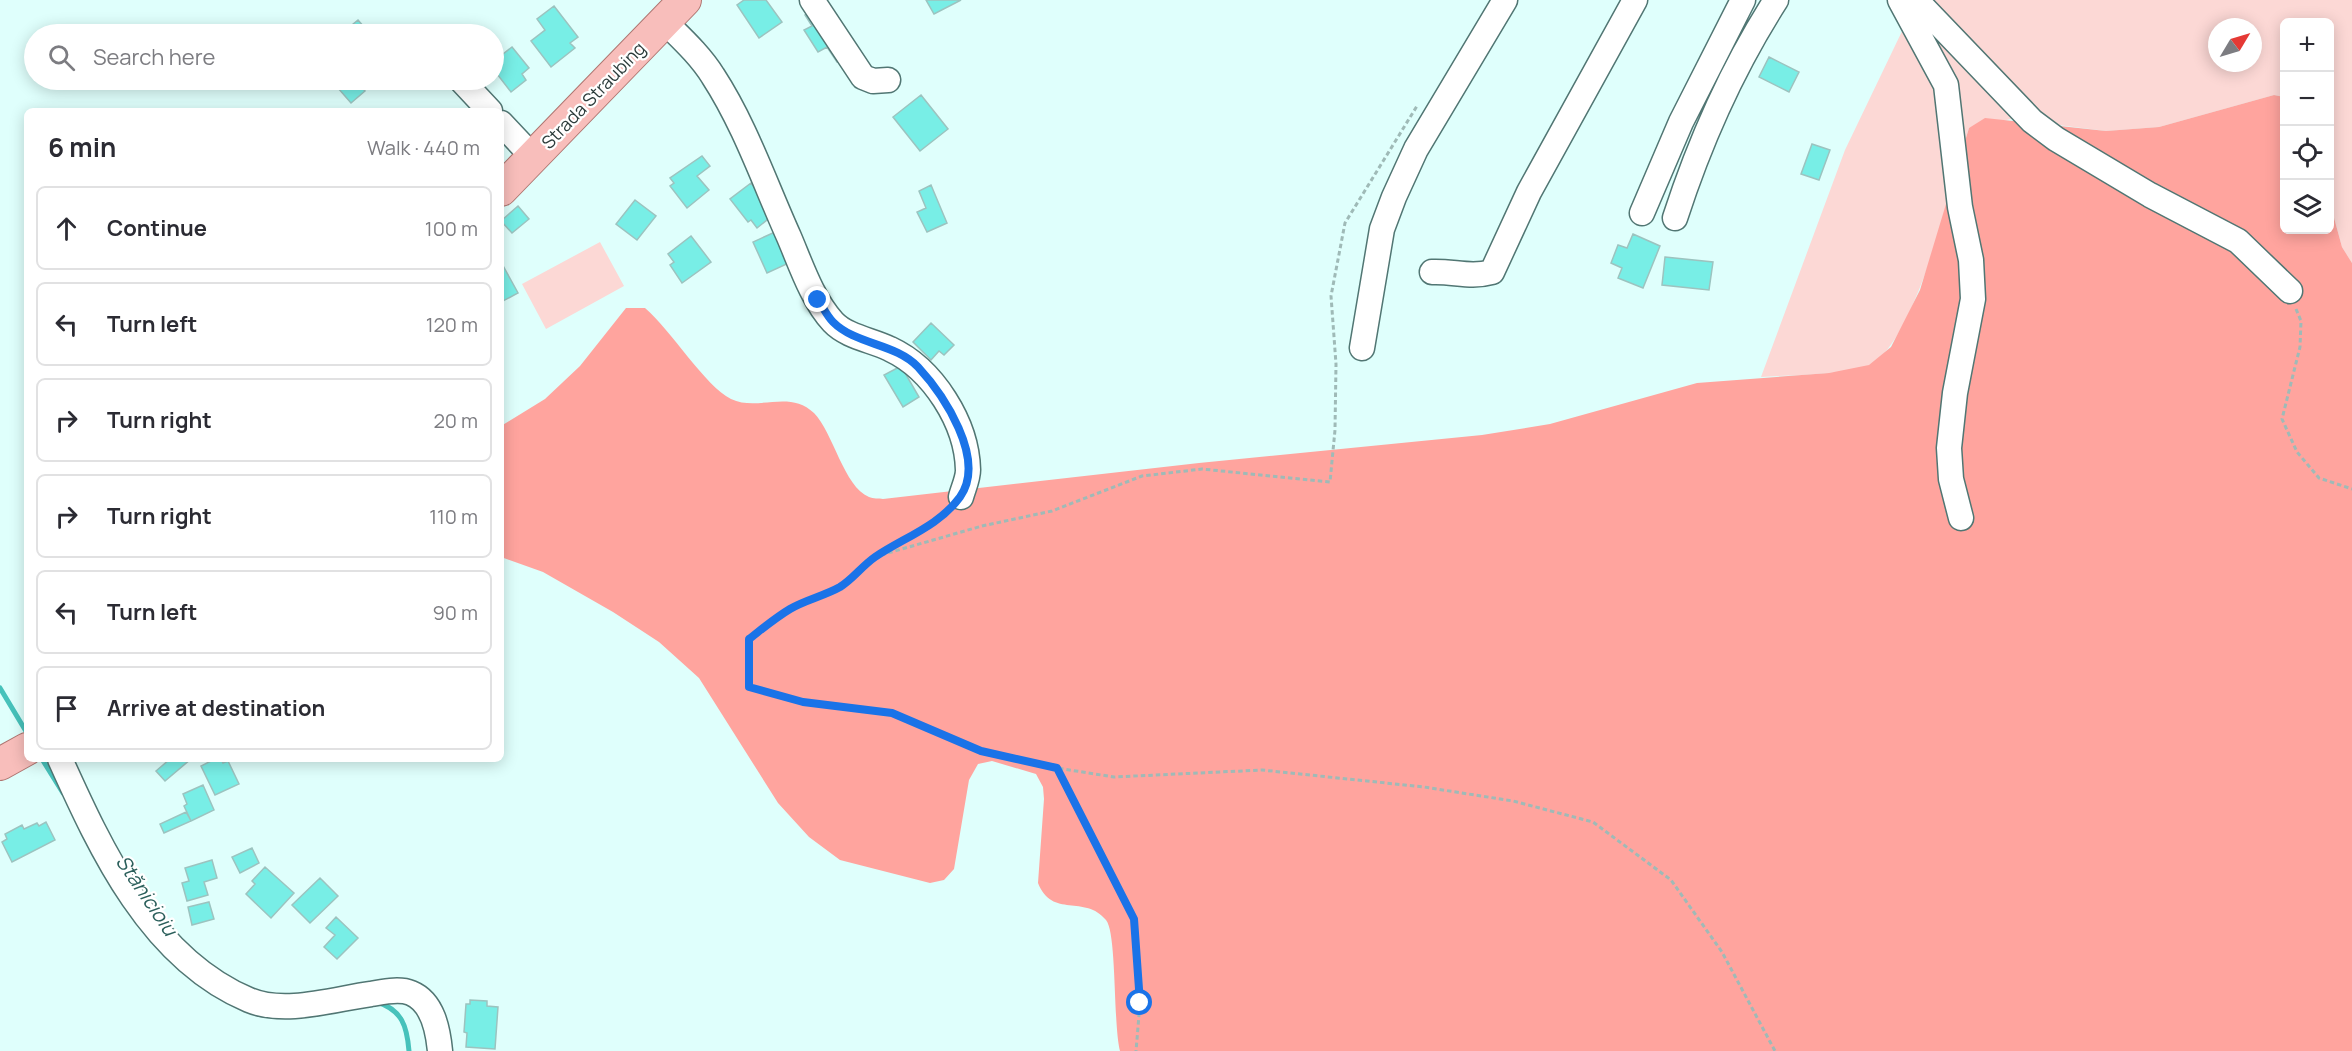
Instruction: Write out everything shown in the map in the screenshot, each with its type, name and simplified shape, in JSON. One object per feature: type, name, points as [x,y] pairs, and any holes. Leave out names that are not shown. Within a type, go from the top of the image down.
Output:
[{"type":"main road","name":"Strada Straubing","points":[[504,187],[675,11]]},
{"type":"street","points":[[812,0],[863,77],[873,81],[888,80]]},
{"type":"street","points":[[1362,348],[1382,229],[1394,197],[1416,149],[1505,0]]},
{"type":"street","points":[[1432,272],[1451,271],[1474,277],[1492,272],[1529,192],[1635,0]]},
{"type":"street","points":[[1642,213],[1681,122],[1743,0]]},
{"type":"street","points":[[1675,218],[1688,178],[1717,109],[1776,0]]},
{"type":"street","points":[[1900,0],[1946,85],[1960,207],[1971,260],[1973,299],[1955,393],[1949,448],[1951,479],[1961,518]]},
{"type":"street","points":[[1916,0],[2032,122],[2056,139],[2150,195],[2238,241],[2290,291]]},
{"type":"street","points":[[675,11],[730,104],[808,280],[834,323],[852,334],[892,349],[916,364],[940,393],[957,421],[966,453],[968,473],[961,497]]},
{"type":"street","points":[[470,90],[487,108]]},
{"type":"street","points":[[504,126],[533,157]]},
{"type":"street","points":[[61,762],[99,840],[141,908],[180,954],[204,974],[252,1001],[274,1005],[315,1003],[393,991],[410,992],[421,999],[436,1024],[440,1051]]},
{"type":"path","points":[[874,558],[982,526],[1052,511],[1142,476],[1202,469],[1330,482],[1335,429],[1336,375],[1331,296],[1345,223],[1413,109],[1421,101]]},
{"type":"path","points":[[2290,291],[2301,321],[2300,347],[2282,419],[2297,452],[2319,478],[2352,489]]},
{"type":"path","points":[[961,497],[925,529],[874,558],[840,587],[790,609],[749,639],[749,687],[803,702],[892,713],[981,751],[1057,768],[1114,777],[1262,770],[1424,787],[1513,801],[1593,822],[1671,879],[1722,952],[1775,1051]]},
{"type":"path","points":[[1057,768],[1134,919],[1140,1003],[1136,1051]]},
{"type":"shaded area","points":[[1917,0],[2352,0],[2352,263],[2342,247],[2334,218],[2334,18],[2280,18],[2280,96],[2274,95],[2159,127],[2106,131],[2011,119],[1969,128],[1943,219],[1918,293],[1903,325],[1887,350],[1870,365],[1848,371],[1761,377],[1845,150]]},
{"type":"shaded area","points":[[2274,95],[2280,96],[2280,234],[2334,234],[2334,218],[2342,247],[2352,263],[2352,1051],[1120,1051],[1112,942],[1106,920],[1098,912],[1088,908],[1060,904],[1052,900],[1044,894],[1038,883],[1044,799],[1043,787],[1036,774],[992,761],[978,764],[969,780],[954,869],[944,880],[930,883],[840,860],[809,837],[778,803],[699,678],[659,642],[613,612],[543,572],[504,558],[504,424],[545,399],[580,366],[626,308],[645,308],[710,382],[731,399],[752,403],[784,401],[804,406],[814,413],[853,482],[860,491],[872,498],[883,499],[1199,463],[1482,435],[1550,424],[1697,383],[1829,373],[1869,365],[1891,347],[1920,290],[1969,128],[1985,118],[2106,131],[2159,127]]},
{"type":"shaded area","points":[[600,242],[624,286],[546,329],[522,284]]},
{"type":"building","points":[[744,0],[766,0],[782,22],[759,38],[737,5]]},
{"type":"building","points":[[926,0],[961,0],[934,14]]},
{"type":"building","points":[[554,6],[578,37],[570,43],[575,48],[551,67],[531,41],[545,30],[537,19]]},
{"type":"building","points":[[815,9],[845,57],[837,62],[827,47],[818,52],[804,30],[812,26],[805,15]]},
{"type":"building","points":[[512,47],[529,68],[522,74],[526,80],[511,92],[504,83],[504,53]]},
{"type":"building","points":[[1769,57],[1799,72],[1789,92],[1759,77]]},
{"type":"building","points":[[340,90],[364,90],[365,91],[351,103]]},
{"type":"building","points":[[921,95],[948,129],[920,151],[893,117]]},
{"type":"building","points":[[1812,144],[1830,150],[1819,180],[1801,174]]},
{"type":"building","points":[[702,156],[710,166],[697,176],[709,190],[687,208],[670,186],[674,183],[670,178]]},
{"type":"building","points":[[751,183],[768,205],[772,216],[757,228],[751,220],[748,222],[730,199]]},
{"type":"building","points":[[931,185],[947,223],[927,232],[917,212],[926,208],[919,191]]},
{"type":"building","points":[[635,200],[656,216],[637,240],[616,224]]},
{"type":"building","points":[[518,206],[529,219],[512,233],[504,224],[504,218]]},
{"type":"building","points":[[775,232],[789,263],[767,273],[753,242]]},
{"type":"building","points":[[1633,234],[1660,246],[1643,288],[1618,278],[1622,268],[1611,263],[1618,245],[1627,248]]},
{"type":"building","points":[[691,236],[711,262],[682,283],[670,265],[674,262],[668,254]]},
{"type":"building","points":[[1665,257],[1713,262],[1709,290],[1662,285]]},
{"type":"building","points":[[504,267],[518,293],[504,300]]},
{"type":"building","points":[[931,323],[954,345],[944,355],[939,351],[931,360],[913,342]]},
{"type":"building","points":[[901,366],[919,397],[903,407],[884,375]]},
{"type":"building","points":[[166,762],[187,762],[165,781],[156,771]]},
{"type":"building","points":[[209,762],[228,762],[239,784],[215,795],[201,766]]},
{"type":"building","points":[[203,785],[214,810],[191,821],[184,806],[187,804],[183,794]]},
{"type":"building","points":[[186,812],[191,821],[164,833],[160,824]]},
{"type":"building","points":[[46,822],[55,840],[12,862],[2,842],[7,839],[5,834],[22,825],[24,829]]},
{"type":"building","points":[[252,848],[259,863],[240,873],[232,857]]},
{"type":"building","points":[[212,860],[217,878],[204,882],[208,895],[187,901],[182,883],[189,881],[185,868]]},
{"type":"building","points":[[265,867],[294,893],[271,918],[246,894],[255,884],[252,881]]},
{"type":"building","points":[[320,878],[338,896],[310,923],[292,905]]},
{"type":"building","points":[[209,902],[214,919],[192,925],[188,907]]},
{"type":"building","points":[[336,917],[358,938],[337,959],[324,947],[335,935],[326,928]]},
{"type":"building","points":[[470,1000],[487,1001],[487,1006],[498,1007],[495,1049],[466,1047],[467,1033],[464,1032],[466,1004],[470,1004]]},
{"type":"waterway","name":"Stănicioiu","points":[[0,688],[24,728]]},
{"type":"waterway","name":"Stănicioiu","points":[[44,762],[63,793]]},
{"type":"waterway","name":"Stănicioiu","points":[[377,1002],[398,1014],[402,1020],[409,1051]]},
{"type":"route","points":[[818,300],[834,323],[852,334],[892,349],[916,364],[940,393],[957,421],[966,453],[968,473],[961,497],[925,529],[874,558],[840,587],[790,609],[749,639],[749,687],[803,702],[892,713],[981,751],[1057,768],[1134,919],[1140,1003]]}]
